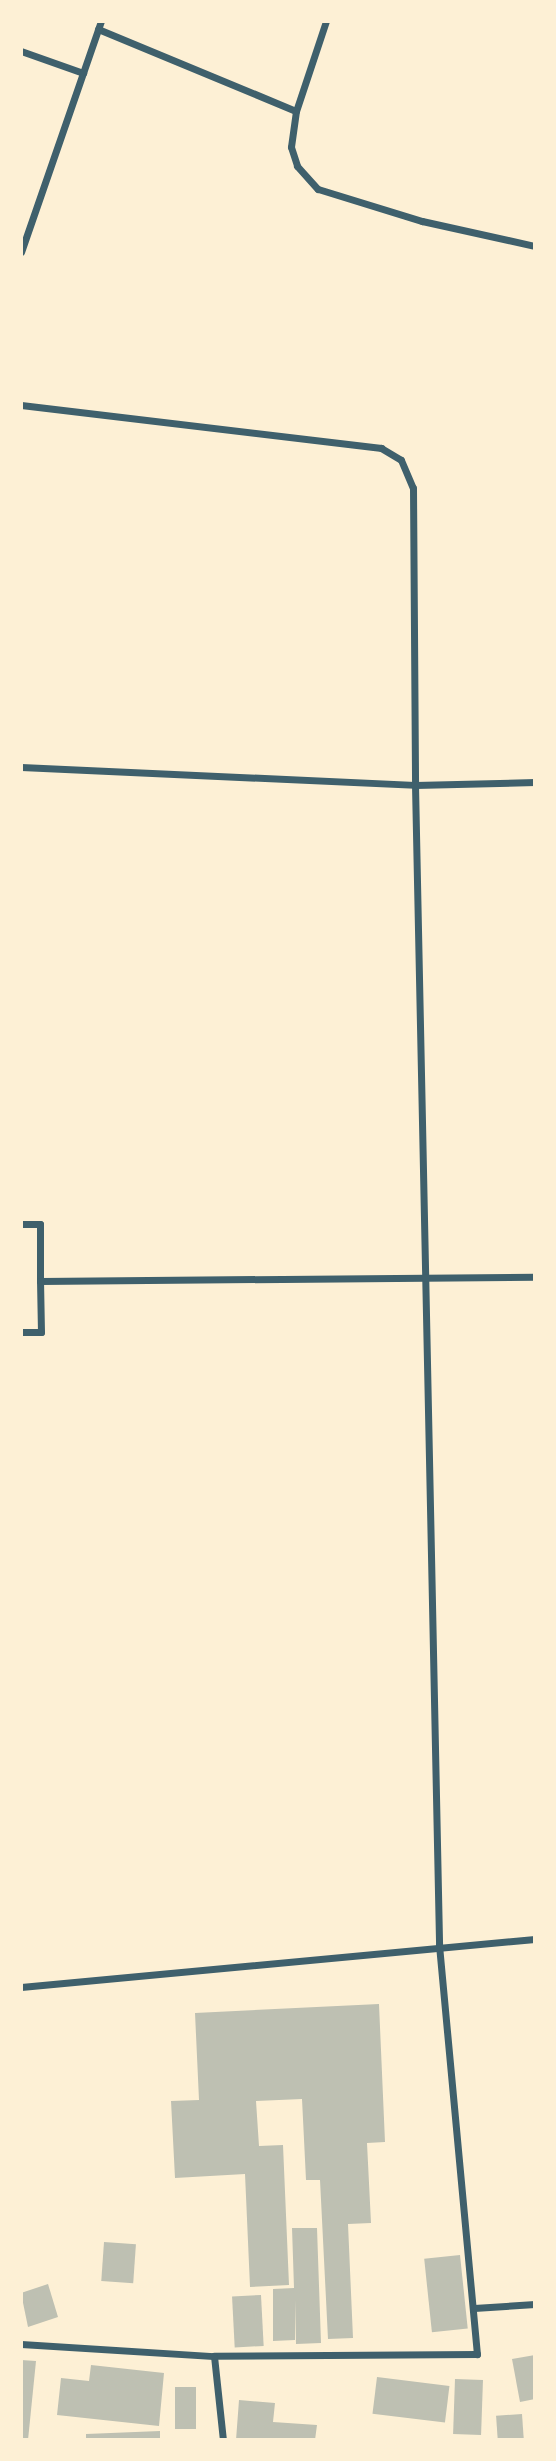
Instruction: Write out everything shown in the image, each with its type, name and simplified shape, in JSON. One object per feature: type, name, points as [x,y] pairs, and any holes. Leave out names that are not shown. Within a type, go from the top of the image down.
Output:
[{"type":"street","points":[[326,21],[296,111],[291,147],[297,166],[318,189],[422,221],[535,246]]},
{"type":"street","points":[[21,252],[100,25],[296,111]]},
{"type":"street","points":[[21,51],[83,73]]},
{"type":"street","points":[[21,405],[381,448],[401,460],[414,488],[415,785],[428,1278],[439,1945],[477,2354],[214,2356],[21,2344]]},
{"type":"street","points":[[21,767],[415,785],[535,782]]},
{"type":"street","points":[[21,1224],[40,1224],[41,1332],[21,1332]]},
{"type":"street","points":[[40,1282],[535,1277]]},
{"type":"street","points":[[21,1987],[439,1945],[535,1939]]},
{"type":"street","points":[[474,2308],[535,2304]]},
{"type":"street","points":[[214,2356],[223,2440]]},
{"type":"building","points":[[379,2004],[385,2142],[367,2143],[371,2223],[348,2224],[353,2338],[328,2339],[320,2180],[306,2180],[302,2099],[256,2101],[259,2146],[283,2145],[289,2285],[250,2287],[245,2174],[175,2178],[171,2101],[199,2100],[195,2013]]},
{"type":"building","points":[[292,2228],[317,2228],[321,2343],[296,2344],[295,2300],[295,2340],[273,2341],[273,2289],[294,2288]]},
{"type":"building","points":[[104,2242],[136,2244],[133,2283],[101,2281]]},
{"type":"building","points":[[460,2255],[468,2329],[432,2332],[424,2259]]},
{"type":"building","points":[[48,2284],[58,2317],[28,2327],[21,2293]]},
{"type":"building","points":[[261,2295],[264,2346],[235,2347],[232,2297]]},
{"type":"building","points":[[535,2355],[535,2399],[520,2402],[512,2359]]},
{"type":"building","points":[[21,2360],[36,2361],[28,2440],[21,2440]]},
{"type":"building","points":[[91,2365],[164,2373],[159,2426],[57,2415],[61,2378],[89,2381]]},
{"type":"building","points":[[377,2377],[449,2386],[445,2423],[372,2414]]},
{"type":"building","points":[[455,2379],[483,2380],[481,2435],[453,2434]]},
{"type":"building","points":[[175,2387],[196,2387],[196,2429],[175,2429]]},
{"type":"building","points":[[239,2400],[275,2403],[273,2422],[317,2425],[315,2440],[236,2440]]},
{"type":"building","points":[[522,2414],[524,2440],[498,2440],[496,2416]]},
{"type":"building","points":[[160,2431],[160,2440],[86,2440],[86,2434]]}]
